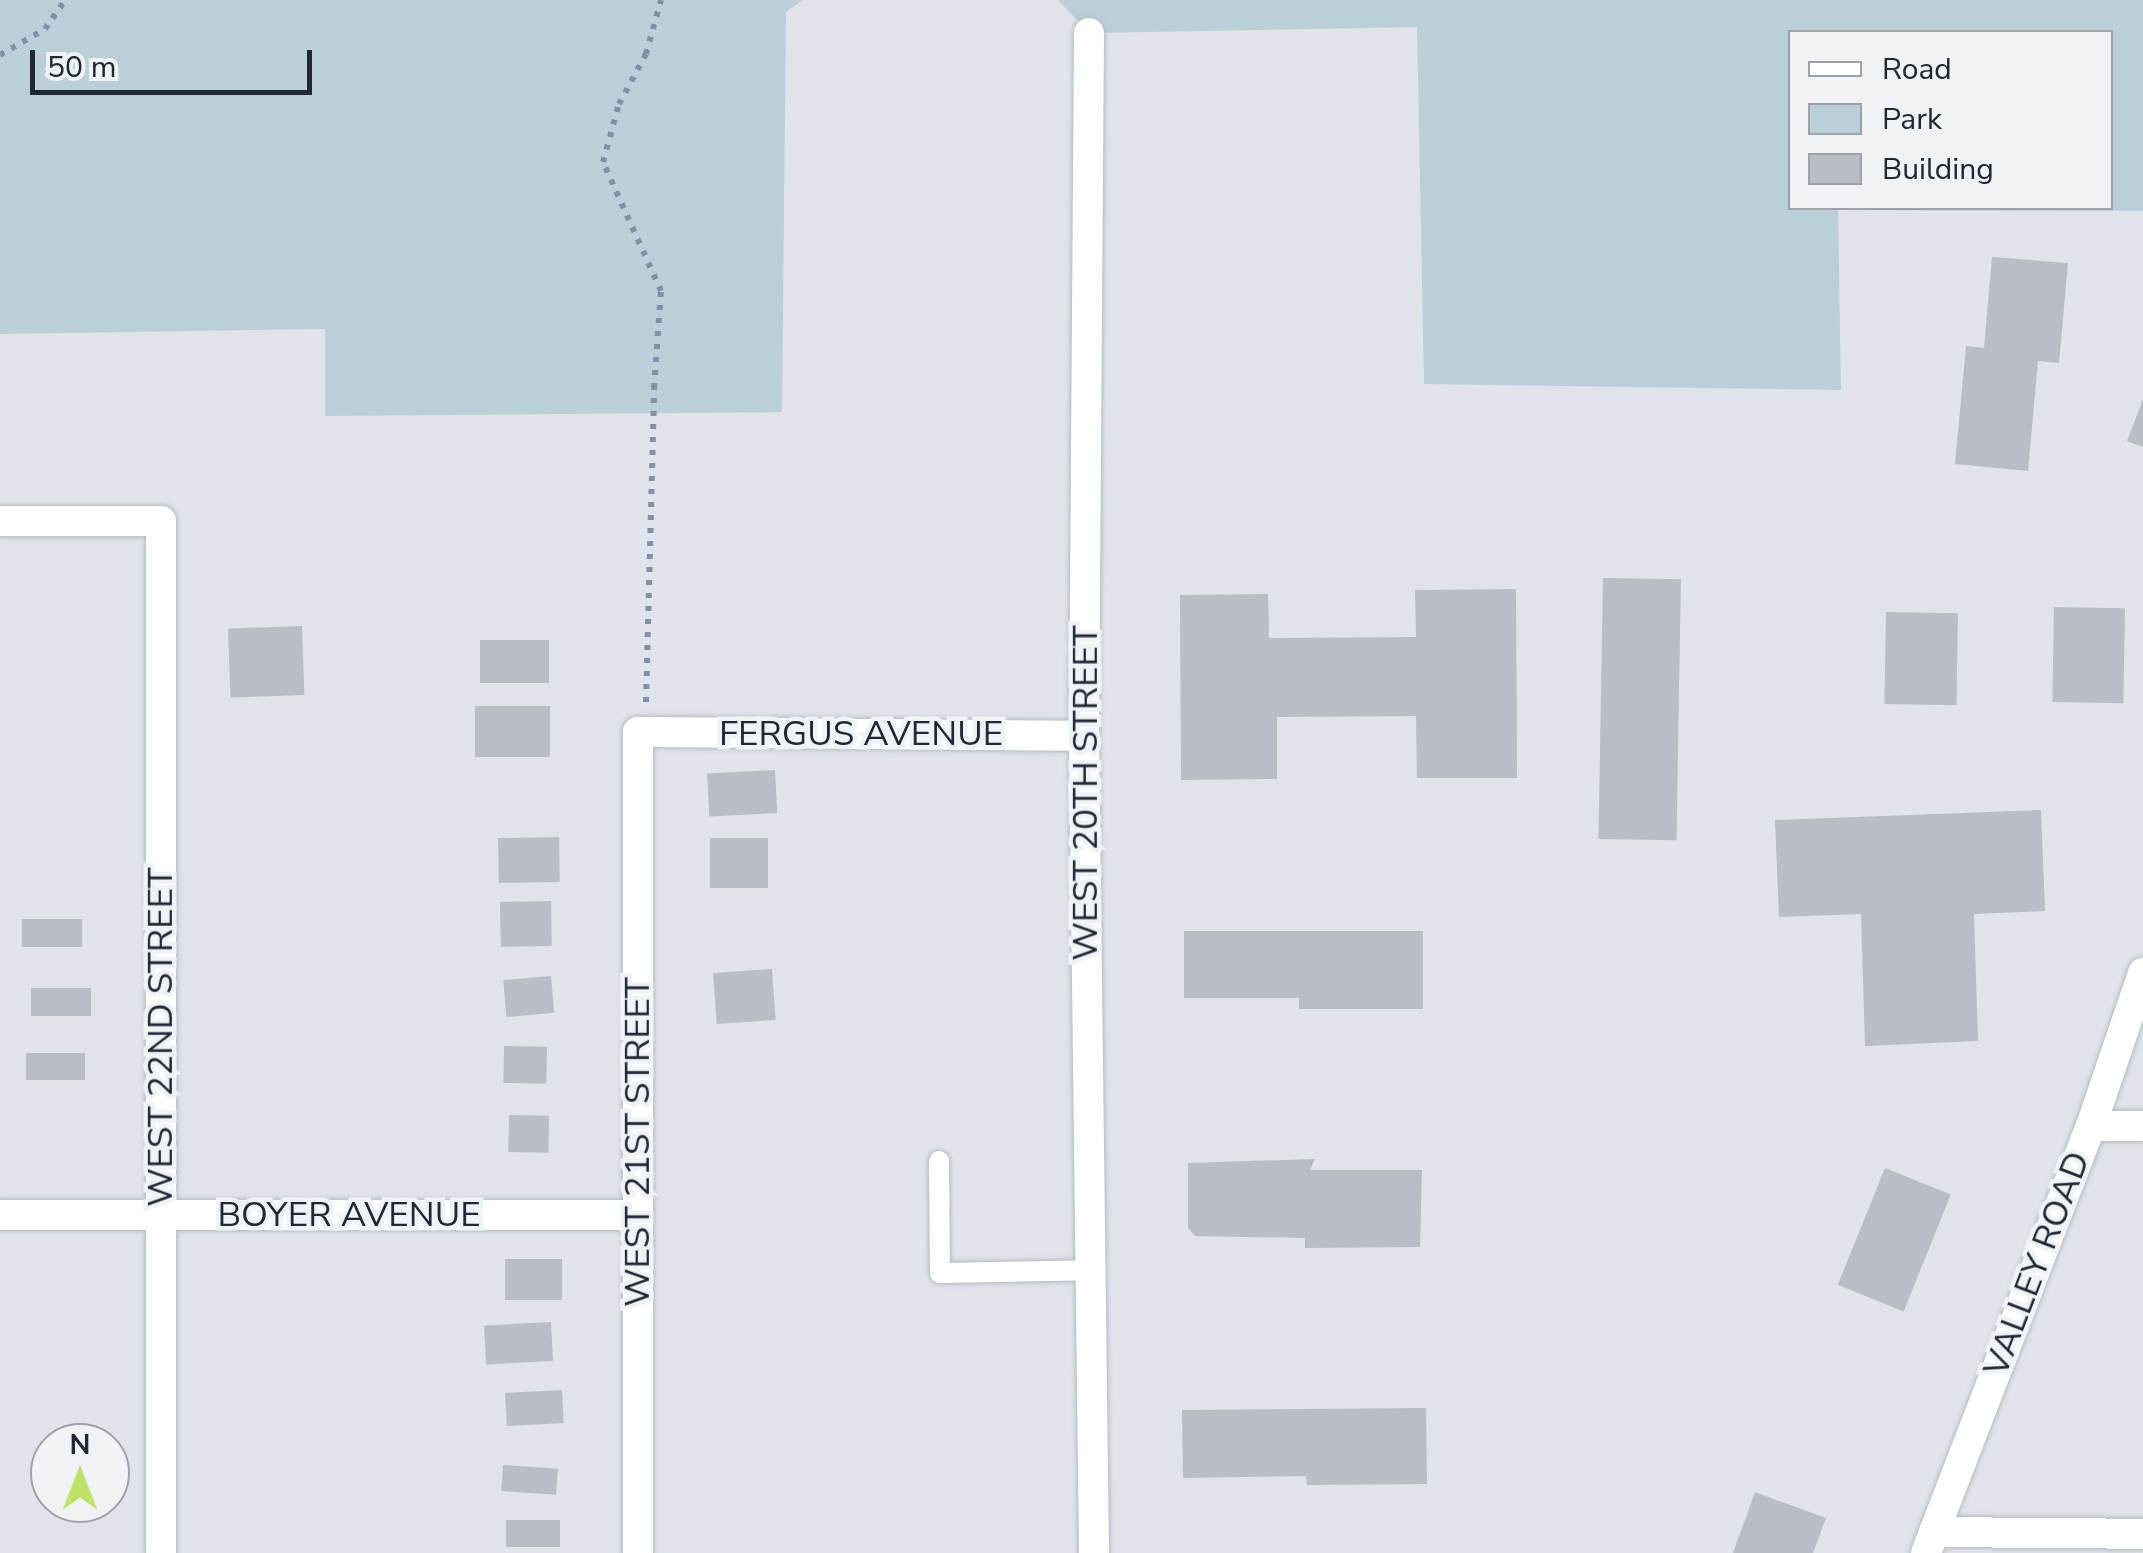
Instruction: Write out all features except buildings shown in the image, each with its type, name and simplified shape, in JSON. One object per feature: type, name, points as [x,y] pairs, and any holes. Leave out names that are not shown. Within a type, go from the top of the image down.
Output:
[{"type":"street","name":"WEST 20TH STREET","points":[[1089,33],[1084,736],[1094,1553]]},
{"type":"street","name":"WEST 22ND STREET","points":[[0,521],[160,521],[160,1553]]},
{"type":"street","name":"FERGUS AVENUE","points":[[638,732],[1084,736]]},
{"type":"street","name":"WEST 21ST STREET","points":[[638,732],[638,1553]]},
{"type":"street","name":"VALLEY ROAD","points":[[1930,1543],[2090,1126],[2143,973]]},
{"type":"street","points":[[2090,1126],[2143,1126]]},
{"type":"street","name":"BOYER AVENUE","points":[[0,1216],[638,1216]]},
{"type":"street","points":[[1930,1543],[2143,1534]]},
{"type":"lane","points":[[939,1161],[940,1273],[1091,1270]]},
{"type":"path","points":[[0,55],[45,29],[65,0]]},
{"type":"path","points":[[638,732],[648,696],[654,388],[661,291],[604,162],[618,104],[646,54],[660,0]]},
{"type":"green space","points":[[0,0],[803,0],[786,12],[782,412],[325,416],[325,329],[0,334]]},
{"type":"green space","points":[[1058,0],[2143,0],[2143,211],[1838,210],[1841,390],[1424,384],[1417,27],[1089,33]]}]
